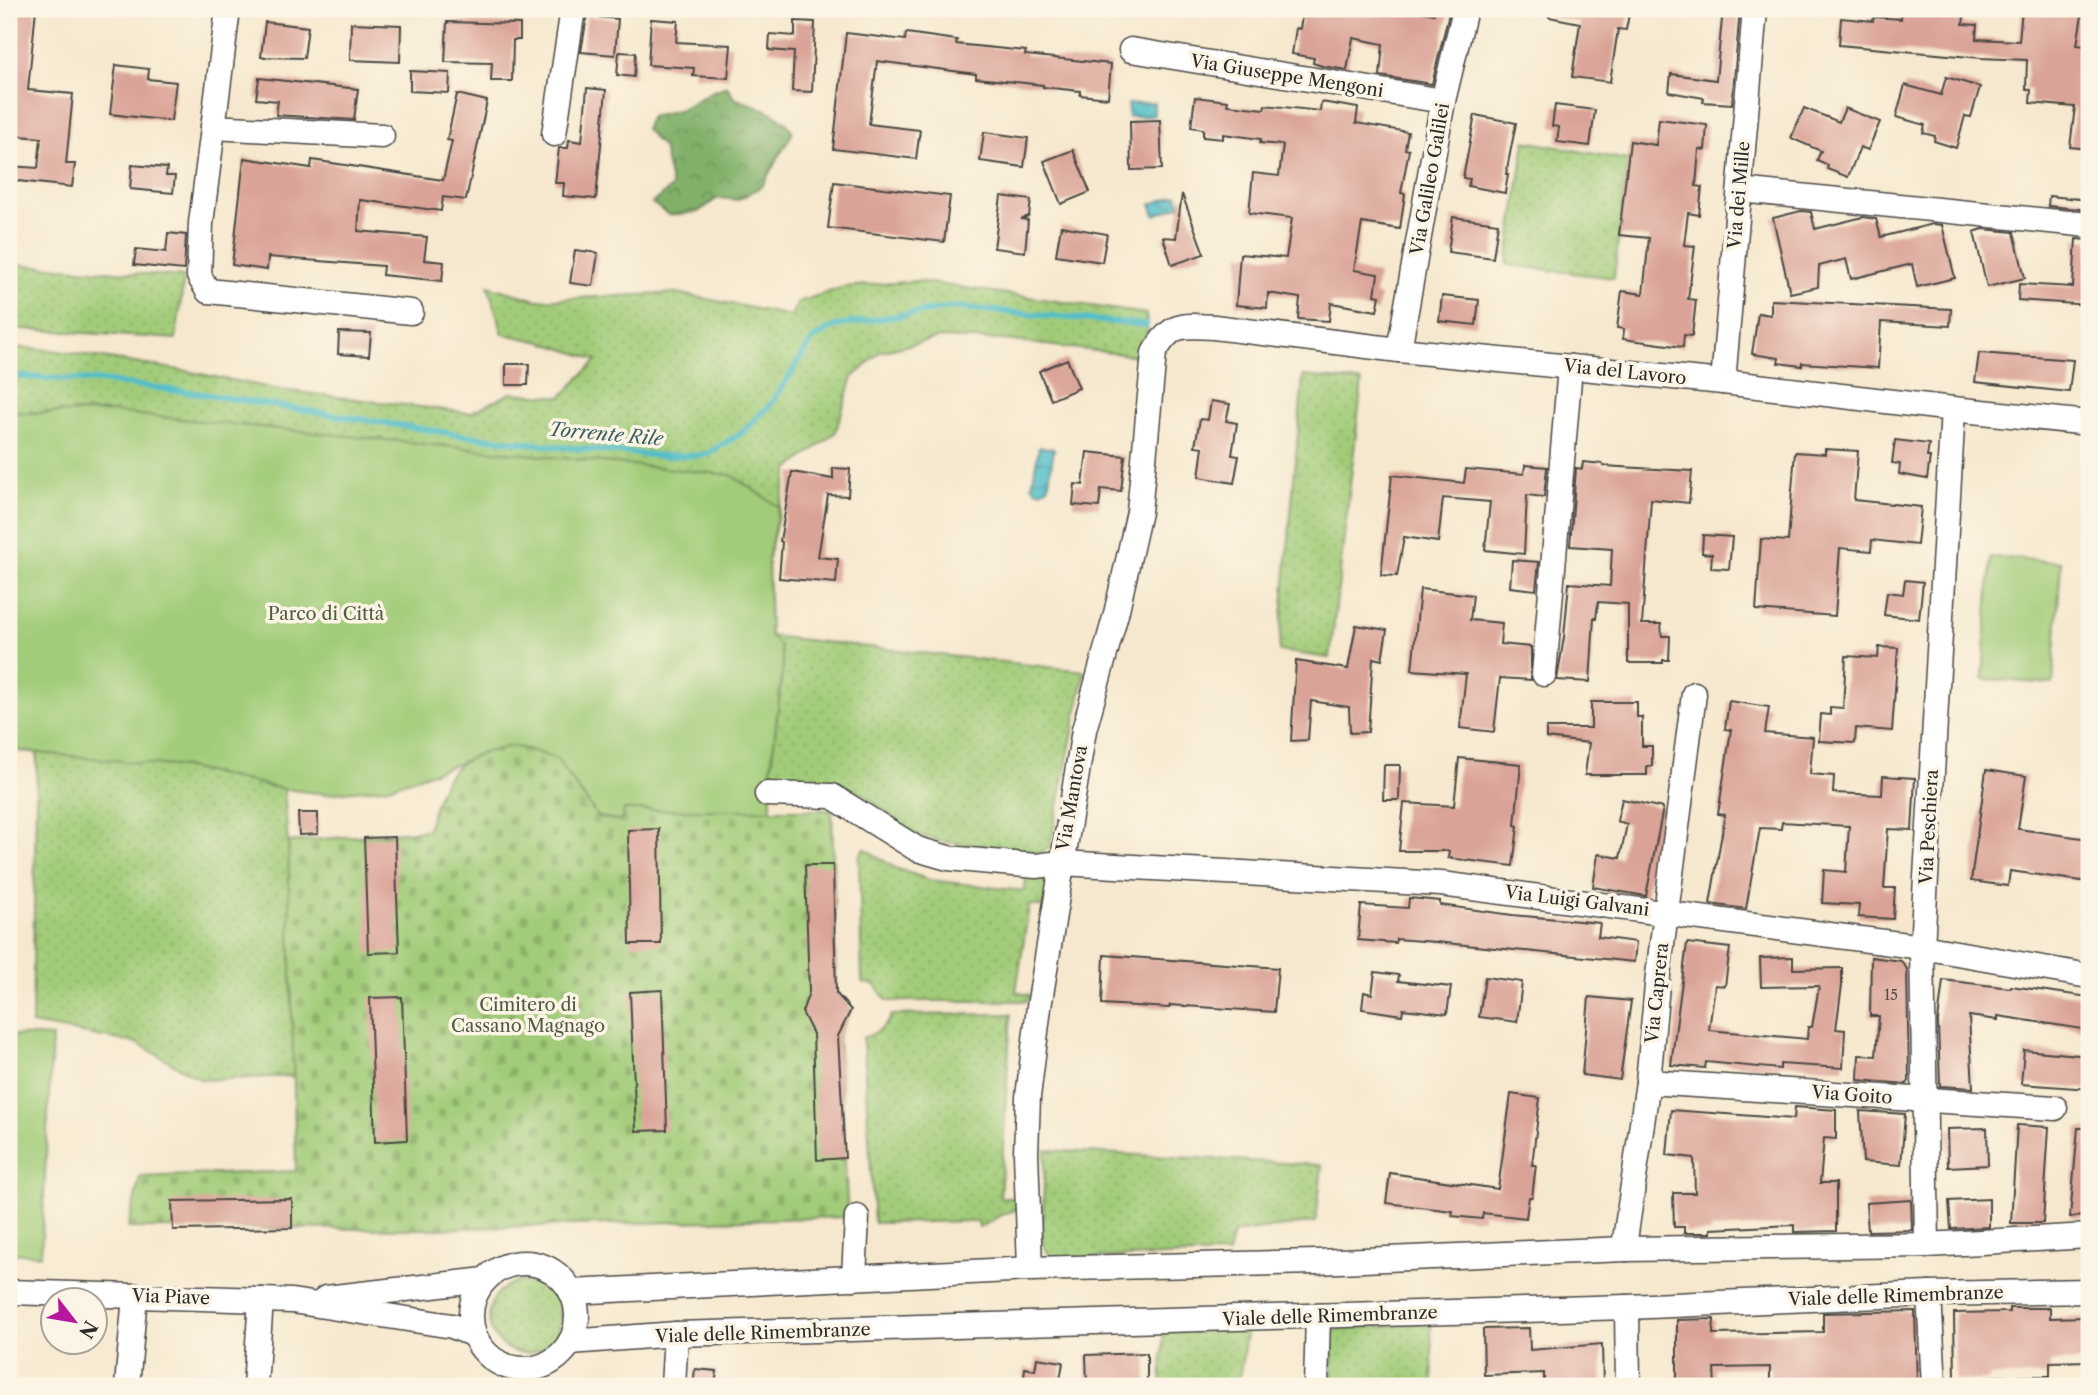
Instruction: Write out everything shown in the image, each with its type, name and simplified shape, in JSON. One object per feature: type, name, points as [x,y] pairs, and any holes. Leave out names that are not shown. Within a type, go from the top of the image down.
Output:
[{"type":"street","points":[[228,9],[201,223],[199,276],[208,291],[411,312]]},
{"type":"street","points":[[554,134],[573,9]]},
{"type":"street","name":"Via Galileo Galilei","points":[[1399,350],[1443,101],[1465,9]]},
{"type":"street","name":"Via dei Mille","points":[[1723,382],[1755,9]]},
{"type":"street","name":"Via Giuseppe Mengoni","points":[[1131,50],[1443,101]]},
{"type":"street","points":[[213,127],[382,136]]},
{"type":"street","points":[[1740,190],[2089,225]]},
{"type":"street","name":"Via del Lavoro","points":[[1164,335],[1184,325],[1214,327],[1399,350],[1723,382],[1953,410],[2089,423]]},
{"type":"street","name":"Via Mantova","points":[[1030,1269],[1026,1153],[1028,1097],[1039,1007],[1084,730],[1116,614],[1139,512],[1154,353],[1164,335]]},
{"type":"street","points":[[1544,674],[1570,367]]},
{"type":"street","name":"Via Peschiera","points":[[1927,1245],[1922,947],[1953,410]]},
{"type":"street","name":"Via Caprera","points":[[1626,1249],[1694,694]]},
{"type":"street","name":"Via Luigi Galvani","points":[[767,794],[832,796],[917,849],[939,856],[1036,866],[1061,863],[1441,884],[1922,947],[2089,976]]},
{"type":"street","name":"Via Goito","points":[[1648,1082],[2055,1108]]},
{"type":"street","points":[[854,1278],[857,1217]]},
{"type":"street","points":[[571,1292],[1030,1269],[1303,1262],[1626,1249],[1927,1245],[2089,1237]]},
{"type":"street","points":[[533,1386],[546,1365],[560,1355],[570,1342],[577,1317],[571,1292],[563,1280],[540,1266],[527,1263],[499,1270],[485,1280],[472,1303],[474,1335],[483,1350],[496,1362],[513,1368],[530,1369],[546,1365]]},
{"type":"street","name":"Via Piave","points":[[292,1301],[485,1280]]},
{"type":"street","name":"Viale delle Rimembranze","points":[[570,1342],[676,1335],[2089,1291]]},
{"type":"street","name":"Via Piave","points":[[9,1292],[292,1301],[452,1326],[474,1335]]},
{"type":"street","points":[[1929,1294],[1934,1386]]},
{"type":"street","points":[[127,1386],[135,1296]]},
{"type":"street","points":[[255,1386],[261,1300]]},
{"type":"street","points":[[1627,1307],[1628,1386]]},
{"type":"street","points":[[1316,1386],[1318,1316]]},
{"type":"street","points":[[673,1386],[676,1335]]},
{"type":"street","points":[[496,1362],[505,1386]]},
{"type":"green space","points":[[727,86],[734,98],[774,114],[793,132],[762,186],[738,200],[718,198],[698,212],[669,215],[652,203],[672,187],[663,148],[645,129],[651,116],[681,109]]},
{"type":"green space","points":[[1525,141],[1628,160],[1614,278],[1507,265]]},
{"type":"green space","points":[[9,264],[184,277],[176,339],[9,328]]},
{"type":"green space","points":[[917,281],[1146,314],[1148,336],[1137,356],[1005,340],[938,338],[880,352],[853,377],[835,433],[789,469],[768,559],[111,412],[9,413],[9,347],[52,350],[186,371],[281,390],[470,413],[511,393],[561,397],[597,360],[542,342],[503,334],[488,286],[537,300],[677,293],[791,316],[798,302],[844,287]]},
{"type":"green space","points":[[1303,376],[1362,382],[1330,658],[1279,651]]},
{"type":"green space","name":"Parco di Città","points":[[111,412],[731,475],[779,507],[768,559],[770,636],[780,646],[783,664],[771,768],[771,810],[624,810],[621,821],[598,817],[557,759],[511,746],[478,754],[460,763],[389,787],[326,794],[284,789],[184,767],[9,750],[9,413]]},
{"type":"green space","points":[[1991,557],[2061,562],[2053,684],[1983,679]]},
{"type":"green space","points":[[770,636],[1085,671],[1050,846],[1041,853],[938,841],[913,833],[863,794],[819,778],[777,779],[771,768],[783,664]]},
{"type":"green space","name":"Cimitero di Cassano Magnago","points":[[511,746],[557,759],[598,817],[621,821],[623,810],[832,810],[836,993],[851,1010],[838,1036],[848,1217],[432,1229],[128,1228],[140,1177],[296,1171],[288,842],[427,830],[439,795],[452,772],[474,757]]},
{"type":"green space","points":[[37,749],[174,765],[284,789],[288,842],[294,1076],[202,1080],[137,1043],[32,1024]]},
{"type":"green space","points":[[864,848],[895,868],[930,880],[1024,891],[1027,874],[1044,880],[1048,887],[1045,907],[1029,905],[1016,992],[1030,995],[1028,1001],[887,1001],[875,985],[862,982],[859,856]]},
{"type":"green space","points":[[1011,1014],[1000,1198],[1015,1198],[1018,1209],[979,1228],[978,1221],[874,1223],[863,1038],[884,1027],[891,1015]]},
{"type":"green space","points":[[9,1035],[52,1037],[41,1255],[9,1253]]},
{"type":"green space","points":[[1045,1150],[1322,1165],[1316,1222],[1233,1233],[1228,1254],[1052,1259],[1042,1243]]},
{"type":"green space","points":[[525,1281],[539,1284],[551,1291],[558,1303],[561,1317],[558,1331],[551,1343],[539,1350],[525,1353],[511,1350],[499,1343],[492,1331],[489,1317],[492,1303],[499,1291],[511,1284]]},
{"type":"green space","points":[[1431,1322],[1433,1386],[1332,1386],[1332,1330]]},
{"type":"green space","points":[[1247,1328],[1238,1386],[1161,1386],[1164,1330]]},
{"type":"water","points":[[1154,103],[1154,116],[1128,117],[1128,104]]},
{"type":"water","points":[[1177,195],[1181,205],[1155,215],[1151,204]]},
{"type":"water","points":[[1039,447],[1054,449],[1048,487],[1041,491],[1032,485]]},
{"type":"building","points":[[9,9],[36,9],[28,90],[73,94],[66,164],[75,164],[72,187],[9,180],[9,166],[38,168],[41,138],[9,135]]},
{"type":"building","points":[[1303,9],[1407,9],[1434,14],[1435,9],[1450,9],[1432,84],[1380,76],[1383,44],[1353,38],[1347,70],[1322,66],[1313,63],[1314,58],[1292,54],[1296,28],[1300,29]]},
{"type":"building","points":[[1549,9],[1630,9],[1626,30],[1618,29],[1610,82],[1572,77],[1580,23],[1549,17]]},
{"type":"building","points":[[1723,9],[1740,9],[1732,104],[1703,102],[1704,98],[1669,92],[1671,74],[1716,80]]},
{"type":"building","points":[[1902,9],[1965,9],[1963,24],[1977,25],[1976,39],[2019,41],[2022,9],[2083,9],[2077,45],[2089,46],[2089,149],[2070,147],[2075,107],[2030,103],[2031,90],[2026,89],[2027,60],[1839,45],[1841,18],[1873,21],[1874,17],[1901,19]]},
{"type":"building","points":[[587,16],[618,19],[615,55],[581,52]]},
{"type":"building","points":[[651,19],[678,21],[676,42],[731,45],[728,78],[693,76],[694,68],[648,65]]},
{"type":"building","points":[[795,21],[815,22],[812,92],[792,91],[794,52],[769,50],[770,34],[795,36]]},
{"type":"building","points":[[265,22],[308,27],[304,58],[261,57]]},
{"type":"building","points":[[447,22],[520,24],[520,40],[513,40],[512,81],[491,81],[492,63],[445,62]]},
{"type":"building","points":[[351,23],[401,25],[400,62],[350,60]]},
{"type":"building","points":[[846,33],[905,40],[906,33],[957,40],[956,44],[1026,51],[1025,55],[1111,64],[1108,98],[1080,95],[1080,91],[1043,85],[976,78],[976,74],[877,61],[869,124],[920,130],[916,159],[833,149]]},
{"type":"building","points":[[619,52],[636,53],[634,77],[617,75]]},
{"type":"building","points":[[116,65],[149,69],[148,79],[176,82],[171,121],[110,114]]},
{"type":"building","points":[[410,71],[450,73],[449,93],[410,91]]},
{"type":"building","points":[[1946,77],[1980,87],[1971,117],[1965,116],[1956,148],[1934,141],[1935,136],[1923,133],[1925,125],[1896,117],[1905,85],[1941,95]]},
{"type":"building","points":[[259,78],[358,89],[354,120],[276,115],[278,101],[256,99]]},
{"type":"building","points":[[587,88],[606,90],[596,199],[563,196],[564,183],[555,183],[559,148],[568,148],[569,140],[582,142]]},
{"type":"building","points":[[457,94],[487,101],[466,200],[443,197],[441,211],[360,200],[358,231],[427,237],[424,260],[444,262],[442,281],[382,275],[383,266],[268,257],[267,270],[232,265],[244,158],[311,168],[312,160],[443,180],[452,141],[447,140]]},
{"type":"building","points":[[1195,97],[1228,101],[1227,105],[1264,109],[1265,105],[1320,111],[1321,102],[1358,108],[1356,123],[1408,132],[1405,149],[1409,150],[1401,193],[1405,194],[1400,229],[1362,223],[1354,270],[1378,274],[1375,295],[1380,296],[1377,311],[1331,303],[1329,321],[1298,319],[1300,298],[1268,293],[1267,308],[1236,305],[1240,254],[1286,258],[1292,218],[1249,213],[1253,173],[1279,176],[1283,145],[1260,143],[1261,139],[1223,134],[1223,139],[1203,137],[1203,129],[1191,127]]},
{"type":"building","points":[[1555,105],[1595,110],[1590,146],[1557,142],[1559,127],[1552,126]]},
{"type":"building","points":[[1804,108],[1839,122],[1845,108],[1880,122],[1868,150],[1860,147],[1848,177],[1827,169],[1828,165],[1817,160],[1821,151],[1791,138]]},
{"type":"building","points":[[1475,115],[1516,123],[1505,193],[1468,186],[1470,179],[1463,178]]},
{"type":"building","points":[[1659,119],[1707,125],[1705,150],[1699,149],[1696,186],[1702,187],[1699,215],[1688,213],[1684,245],[1695,246],[1688,299],[1696,300],[1692,336],[1684,335],[1683,347],[1623,339],[1624,329],[1617,328],[1622,291],[1643,294],[1649,238],[1619,235],[1630,141],[1656,145]]},
{"type":"building","points":[[1160,120],[1162,169],[1131,170],[1130,121]]},
{"type":"building","points":[[984,132],[1028,138],[1024,167],[980,161]]},
{"type":"building","points":[[1073,150],[1090,192],[1061,204],[1044,161]]},
{"type":"building","points":[[132,165],[167,168],[166,176],[175,176],[173,193],[130,189]]},
{"type":"building","points":[[834,182],[950,196],[944,242],[828,228]]},
{"type":"building","points":[[1182,194],[1204,254],[1172,265],[1163,237],[1176,238]]},
{"type":"building","points":[[1001,196],[1031,200],[1029,216],[1021,219],[1028,220],[1025,252],[994,248]]},
{"type":"building","points":[[2049,196],[2089,200],[2089,210],[2048,206]]},
{"type":"building","points":[[1801,211],[1811,212],[1815,229],[1863,217],[1876,219],[1881,237],[1933,224],[1942,225],[1955,278],[1917,287],[1912,264],[1851,279],[1846,259],[1819,266],[1818,287],[1790,293],[1773,218]]},
{"type":"building","points":[[1453,217],[1498,223],[1493,258],[1448,252]]},
{"type":"building","points":[[1061,226],[1107,234],[1102,262],[1056,255]]},
{"type":"building","points":[[1983,229],[2014,232],[2025,278],[1987,287],[1974,232]]},
{"type":"building","points":[[168,233],[186,235],[184,270],[134,265],[136,249],[166,252]]},
{"type":"building","points":[[2076,239],[2089,240],[2089,305],[2018,300],[2019,284],[2073,287]]},
{"type":"building","points":[[575,250],[598,253],[593,286],[570,283]]},
{"type":"building","points":[[1442,296],[1479,300],[1476,325],[1439,321]]},
{"type":"building","points":[[1771,300],[1951,309],[1950,326],[1881,322],[1878,368],[1778,363],[1779,358],[1752,354],[1758,313],[1771,315]]},
{"type":"building","points":[[339,332],[371,333],[369,356],[338,354]]},
{"type":"building","points":[[1979,353],[2073,360],[2069,392],[1975,382]]},
{"type":"building","points":[[1067,359],[1079,388],[1051,400],[1039,371]]},
{"type":"building","points":[[506,364],[529,364],[528,385],[506,385]]},
{"type":"building","points":[[1211,401],[1230,404],[1226,421],[1237,423],[1232,455],[1239,456],[1234,483],[1199,477],[1203,447],[1195,446],[1200,419],[1208,420]]},
{"type":"building","points":[[1895,440],[1929,444],[1927,479],[1899,474],[1900,464],[1892,463]]},
{"type":"building","points":[[1825,449],[1858,451],[1854,500],[1921,507],[1917,545],[1872,540],[1871,551],[1840,548],[1835,616],[1756,610],[1761,539],[1788,541],[1795,452],[1825,454]]},
{"type":"building","points":[[1087,452],[1125,456],[1121,491],[1101,489],[1099,507],[1073,505],[1075,484],[1083,485]]},
{"type":"building","points":[[1583,462],[1603,466],[1692,471],[1689,503],[1651,499],[1642,624],[1661,624],[1662,636],[1670,636],[1669,660],[1663,660],[1663,663],[1628,663],[1628,604],[1598,602],[1596,619],[1594,618],[1590,682],[1557,680],[1569,583],[1610,586],[1612,549],[1570,546],[1576,468],[1582,469]]},
{"type":"building","points":[[1525,465],[1547,467],[1544,497],[1527,495],[1524,554],[1485,550],[1490,502],[1443,498],[1438,542],[1404,537],[1397,576],[1381,575],[1392,475],[1464,483],[1466,469],[1524,474]]},
{"type":"building","points":[[833,468],[850,469],[848,496],[828,495],[818,557],[838,559],[836,583],[779,578],[780,541],[792,472],[833,479]]},
{"type":"building","points":[[1703,535],[1732,537],[1729,569],[1711,568],[1712,554],[1702,553]]},
{"type":"building","points":[[1512,560],[1539,562],[1536,590],[1510,587]]},
{"type":"building","points":[[1905,580],[1923,582],[1919,619],[1884,615],[1887,592],[1903,594]]},
{"type":"building","points":[[1420,589],[1473,595],[1470,620],[1502,623],[1500,644],[1531,647],[1531,680],[1500,678],[1494,732],[1460,728],[1466,674],[1412,670]]},
{"type":"building","points":[[1356,625],[1387,630],[1382,660],[1373,658],[1368,732],[1350,733],[1349,707],[1311,701],[1308,740],[1291,741],[1296,661],[1348,669]]},
{"type":"building","points":[[1879,647],[1898,648],[1892,731],[1856,728],[1855,743],[1819,741],[1821,714],[1830,715],[1830,707],[1843,708],[1846,656],[1878,658]]},
{"type":"building","points":[[1729,701],[1769,707],[1765,733],[1813,737],[1810,774],[1834,776],[1833,793],[1882,795],[1883,776],[1915,778],[1912,830],[1888,829],[1884,888],[1895,888],[1893,919],[1858,917],[1859,905],[1822,903],[1824,870],[1846,872],[1849,826],[1782,822],[1781,829],[1760,828],[1746,909],[1710,904],[1725,815],[1718,814],[1731,730],[1725,729]]},
{"type":"building","points":[[1591,702],[1637,702],[1637,717],[1642,717],[1642,746],[1652,746],[1652,766],[1647,766],[1647,775],[1585,775],[1589,743],[1546,738],[1546,728],[1591,728]]},
{"type":"building","points":[[1459,758],[1521,764],[1513,866],[1448,858],[1449,851],[1399,851],[1404,803],[1454,806]]},
{"type":"building","points":[[1384,765],[1400,765],[1399,800],[1383,800]]},
{"type":"building","points":[[1986,770],[2026,776],[2018,829],[2089,839],[2089,882],[2010,871],[2008,886],[1971,881]]},
{"type":"building","points":[[1622,799],[1663,808],[1646,896],[1593,887],[1598,854],[1620,858],[1627,824],[1617,821]]},
{"type":"building","points":[[298,813],[318,813],[318,834],[299,835]]},
{"type":"building","points":[[659,829],[661,944],[630,944],[628,830]]},
{"type":"building","points":[[395,837],[399,952],[368,953],[364,838]]},
{"type":"building","points":[[805,865],[833,865],[836,993],[851,1010],[838,1036],[845,1158],[817,1160],[813,1034],[802,1012],[809,992]]},
{"type":"building","points":[[1409,898],[1512,915],[1600,923],[1598,937],[1636,942],[1634,962],[1436,942],[1358,940],[1361,905],[1408,908]]},
{"type":"building","points":[[1687,943],[1730,948],[1725,986],[1715,985],[1709,1030],[1807,1039],[1808,1027],[1812,1027],[1819,986],[1761,987],[1760,958],[1793,957],[1793,969],[1842,968],[1836,1029],[1845,1030],[1843,1068],[1780,1064],[1780,1069],[1706,1062],[1705,1068],[1671,1065]]},
{"type":"building","points":[[1104,955],[1278,968],[1274,1012],[1170,1005],[1169,1008],[1102,1004]]},
{"type":"building","points":[[1871,957],[1901,961],[1907,969],[1907,1084],[1858,1080],[1859,1055],[1876,1056],[1879,1016],[1870,1016]]},
{"type":"building","points":[[1375,972],[1399,975],[1398,981],[1451,987],[1447,1014],[1403,1009],[1402,1015],[1362,1009],[1364,992],[1372,994]]},
{"type":"building","points":[[1485,977],[1522,982],[1517,1022],[1479,1017]]},
{"type":"building","points":[[1943,980],[2089,997],[2089,1030],[1998,1016],[1998,1020],[1969,1016],[1973,1088],[1940,1086],[1938,1021]]},
{"type":"building","points":[[662,990],[667,1130],[636,1131],[630,992]]},
{"type":"building","points":[[402,997],[407,1140],[375,1142],[370,998]]},
{"type":"building","points":[[1589,997],[1631,1001],[1620,1080],[1582,1075]]},
{"type":"building","points":[[2024,1050],[2089,1056],[2089,1089],[2021,1084]]},
{"type":"building","points":[[1511,1094],[1540,1098],[1532,1165],[1536,1165],[1526,1218],[1483,1213],[1482,1219],[1452,1216],[1453,1211],[1386,1203],[1390,1173],[1498,1189]]},
{"type":"building","points":[[1795,1107],[1836,1110],[1836,1139],[1824,1138],[1820,1183],[1836,1183],[1836,1231],[1794,1232],[1794,1225],[1684,1233],[1684,1227],[1674,1227],[1673,1193],[1695,1193],[1694,1158],[1667,1155],[1671,1110],[1794,1119]]},
{"type":"building","points":[[1860,1111],[1905,1114],[1901,1165],[1863,1162]]},
{"type":"building","points":[[2017,1125],[2049,1127],[2043,1223],[2011,1223]]},
{"type":"building","points":[[1987,1128],[1988,1165],[1948,1167],[1947,1129]]},
{"type":"building","points":[[2078,1128],[2089,1128],[2089,1216],[2070,1217]]},
{"type":"building","points":[[292,1199],[292,1228],[173,1230],[172,1201]]},
{"type":"building","points":[[1989,1199],[1989,1227],[1951,1229],[1949,1201]]},
{"type":"building","points":[[1911,1200],[1912,1230],[1868,1231],[1866,1203]]},
{"type":"building","points":[[2009,1308],[2050,1308],[2050,1318],[2089,1317],[2089,1361],[2050,1362],[2050,1376],[1989,1376],[1990,1380],[1955,1381],[1954,1313],[2009,1312]]},
{"type":"building","points":[[1915,1311],[1917,1386],[1770,1386],[1770,1367],[1714,1368],[1715,1386],[1677,1386],[1677,1320],[1714,1319],[1713,1334],[1823,1332],[1823,1313]]},
{"type":"building","points":[[1529,1328],[1530,1350],[1602,1344],[1603,1386],[1544,1386],[1544,1373],[1484,1375],[1483,1329]]},
{"type":"building","points":[[1147,1353],[1147,1386],[1087,1386],[1086,1355]]},
{"type":"building","points":[[1037,1358],[1063,1362],[1059,1386],[1023,1386],[1025,1368],[1035,1370]]},
{"type":"building","points":[[695,1369],[717,1371],[715,1386],[693,1386]]},
{"type":"waterway","name":"Torrente Rile","points":[[9,376],[101,381],[196,393],[461,435],[562,447],[662,456],[705,455],[742,433],[772,403],[813,339],[835,326],[953,307],[1146,325]]}]
